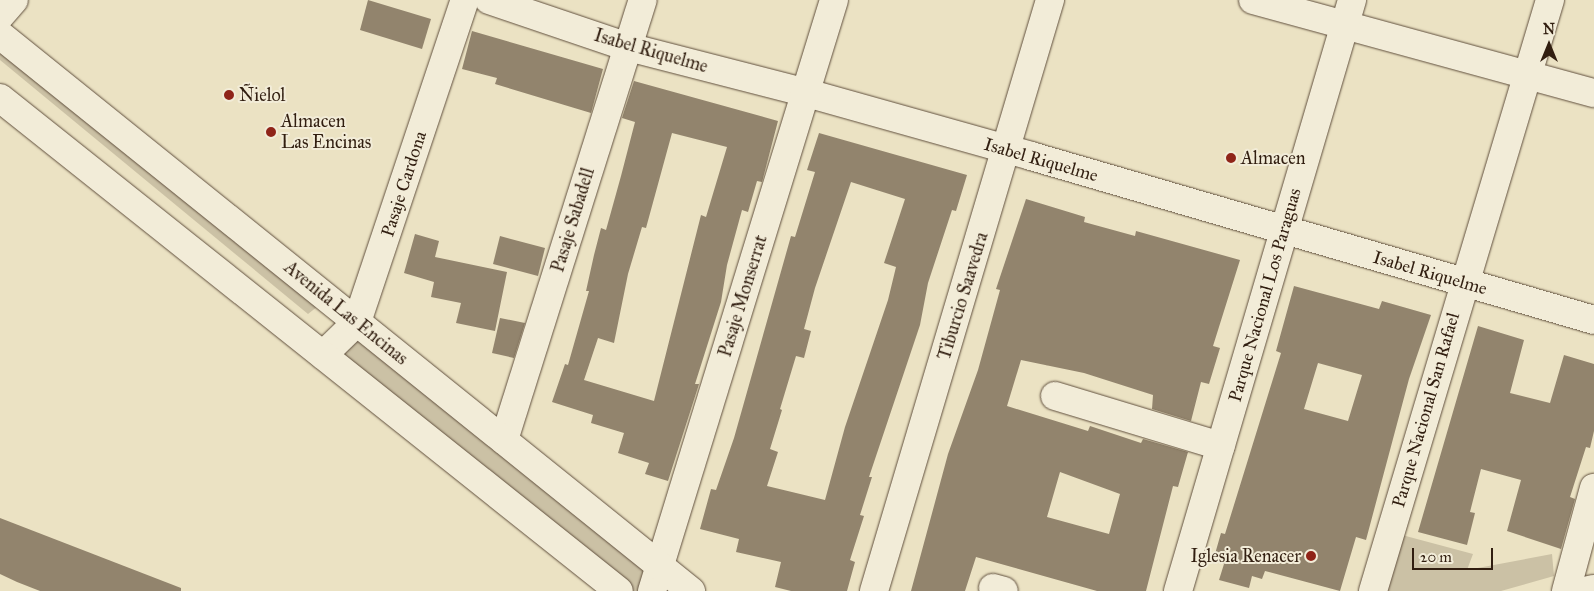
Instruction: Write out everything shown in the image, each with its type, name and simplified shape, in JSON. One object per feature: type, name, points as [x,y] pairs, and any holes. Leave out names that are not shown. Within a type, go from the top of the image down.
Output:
[{"type":"street","points":[[0,16],[14,0]]},
{"type":"street","name":"Pasaje Cardona","points":[[323,355],[357,322],[465,0]]},
{"type":"street","name":"Isabel Riquelme","points":[[489,0],[628,47],[807,93],[1594,320]]},
{"type":"street","name":"Pasaje Sabadell","points":[[504,440],[643,0]]},
{"type":"street","name":"Pasaje Monserrat","points":[[652,591],[807,93],[834,0]]},
{"type":"street","name":"Tiburcio Saavedra","points":[[874,591],[1007,150],[1050,0]]},
{"type":"street","points":[[1253,0],[1348,13],[1528,75],[1594,93]]},
{"type":"street","name":"Parque Nacional San Rafael","points":[[1373,591],[1463,283],[1550,0]]},
{"type":"street","name":"Parque Nacional Los Paraguas","points":[[1178,591],[1348,13]]},
{"type":"street","name":"Avenida Las Encinas","points":[[0,35],[691,591]]},
{"type":"street","points":[[0,98],[619,591]]},
{"type":"street","points":[[1055,396],[1221,446]]},
{"type":"street","points":[[1566,591],[1594,488]]},
{"type":"street","points":[[1585,591],[1594,588]]},
{"type":"shaded area","points":[[0,42],[322,303],[308,314],[0,60]]},
{"type":"shaded area","points":[[357,322],[659,565],[652,591],[619,591],[323,355]]},
{"type":"shaded area","points":[[1402,535],[1473,554],[1467,570],[1552,554],[1554,576],[1501,591],[1384,591]]},
{"type":"building","points":[[368,0],[431,19],[422,49],[360,30]]},
{"type":"building","points":[[472,31],[603,69],[591,113],[495,84],[497,78],[462,69]]},
{"type":"building","points":[[634,81],[778,121],[762,182],[757,181],[748,212],[742,210],[727,265],[721,302],[695,384],[699,384],[668,481],[645,474],[649,463],[618,453],[624,433],[591,423],[593,415],[552,402],[565,364],[568,365],[589,291],[586,291],[601,228],[606,230],[635,122],[622,118]],"holes":[[[672,133],[727,147],[706,217],[701,215],[654,401],[584,380],[598,338],[614,343],[628,274],[642,227],[646,228]]]},
{"type":"building","points":[[819,133],[967,175],[956,211],[952,210],[928,283],[920,325],[869,477],[872,477],[860,515],[864,516],[850,560],[855,562],[847,591],[791,591],[775,587],[781,562],[736,552],[739,539],[700,529],[711,489],[716,490],[734,438],[791,236],[795,237],[815,172],[807,170]],"holes":[[[851,182],[905,199],[884,263],[896,267],[888,300],[845,427],[825,500],[767,486],[778,452],[770,449],[782,410],[780,409],[796,356],[804,358],[811,331],[804,329],[815,288]]]},
{"type":"building","points":[[1026,199],[1085,217],[1084,222],[1135,236],[1136,231],[1240,260],[1213,346],[1220,348],[1209,384],[1201,382],[1191,421],[1152,409],[1153,395],[1084,373],[1021,360],[1007,406],[1088,431],[1090,426],[1141,443],[1143,439],[1188,452],[1178,487],[1173,486],[1146,591],[1097,591],[976,557],[965,591],[911,591],[948,454],[978,370],[1000,290],[996,289]],"holes":[[[1060,472],[1120,494],[1109,534],[1047,517]]]},
{"type":"building","points":[[415,234],[439,241],[435,257],[507,272],[495,331],[456,323],[461,303],[431,297],[434,282],[404,273]]},
{"type":"building","points":[[500,236],[545,248],[538,276],[493,264]]},
{"type":"building","points":[[1294,286],[1379,309],[1382,301],[1431,315],[1409,379],[1366,540],[1356,537],[1340,591],[1265,571],[1262,579],[1252,576],[1249,588],[1219,580],[1224,564],[1213,561],[1221,533],[1225,534],[1281,353],[1276,351]],"holes":[[[1318,363],[1362,375],[1348,421],[1304,409]]]},
{"type":"building","points":[[500,318],[525,323],[514,358],[492,353]]},
{"type":"building","points":[[1478,326],[1524,340],[1510,393],[1550,403],[1564,355],[1594,364],[1594,431],[1590,448],[1586,447],[1570,497],[1575,499],[1561,549],[1507,531],[1521,480],[1481,469],[1470,512],[1475,513],[1467,545],[1418,532]]},
{"type":"building","points":[[0,518],[181,588],[181,591],[40,591],[17,582],[0,574]]},
{"type":"place","name":"Ñielol","points":[[229,95]]},
{"type":"place","name":"Almacen Las Encinas","points":[[271,132]]},
{"type":"place","name":"Almacen","points":[[1231,158]]},
{"type":"place","name":"Iglesia Renacer","points":[[1311,556]]}]
